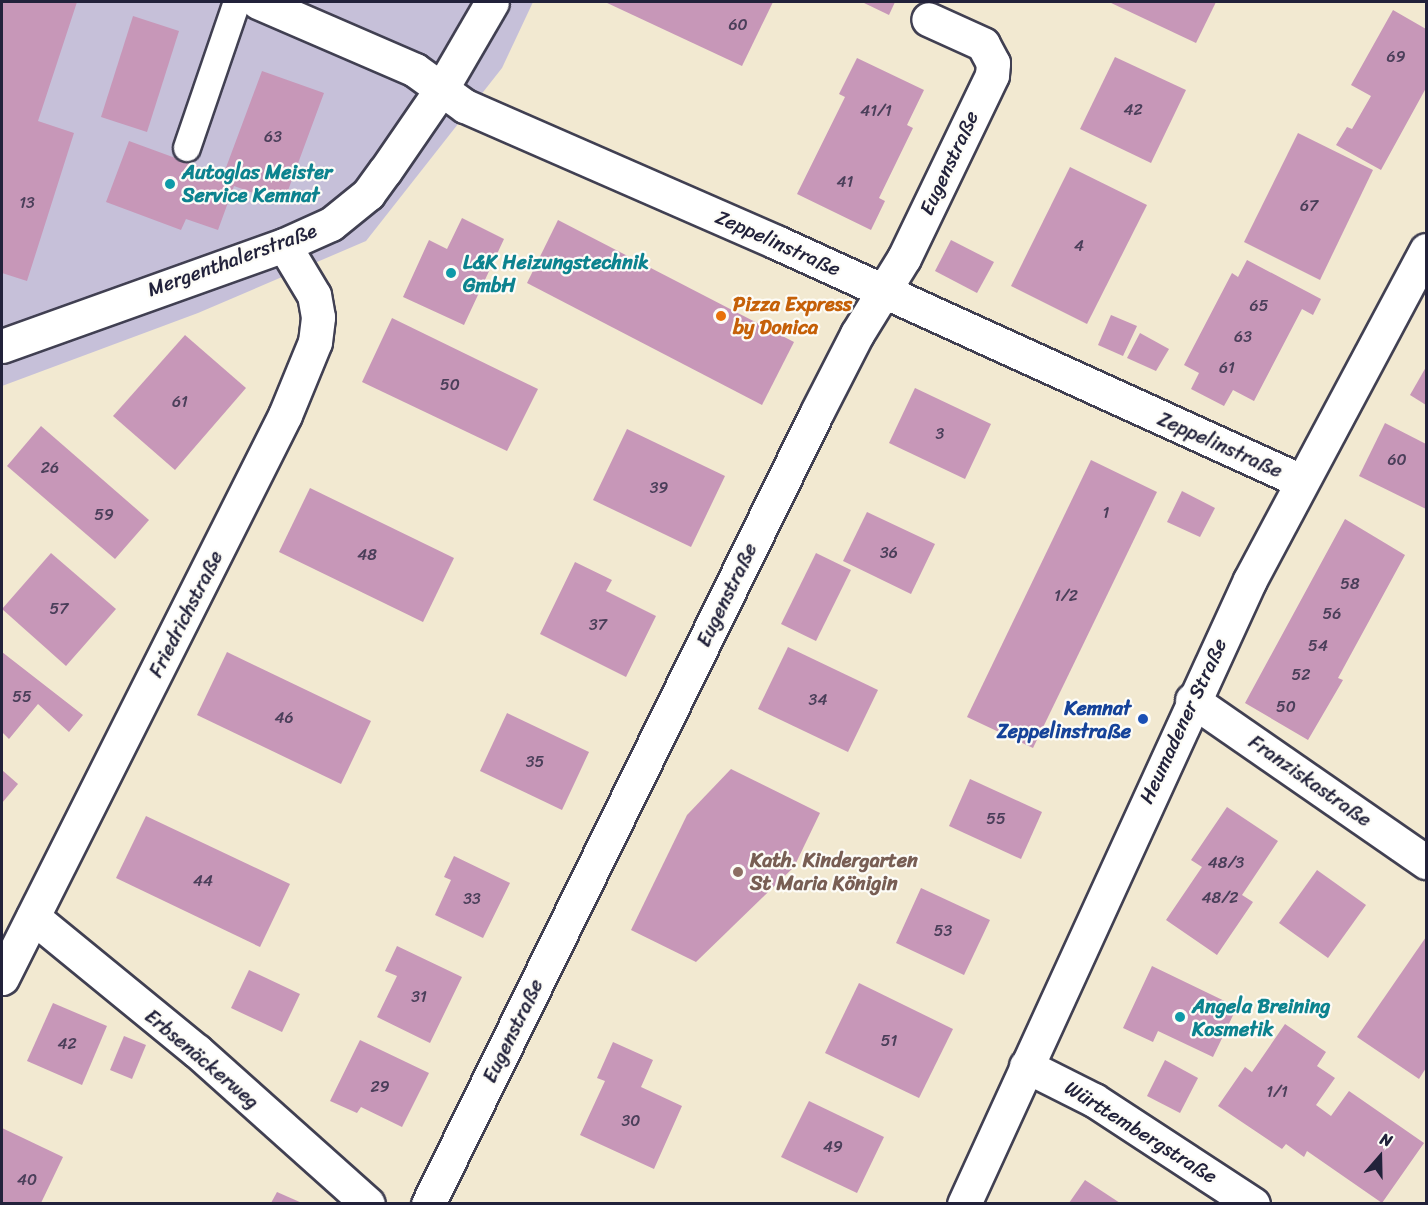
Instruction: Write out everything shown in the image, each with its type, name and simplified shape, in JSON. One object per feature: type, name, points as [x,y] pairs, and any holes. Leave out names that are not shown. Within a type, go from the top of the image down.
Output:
[{"type":"street","name":"Zeppelinstraße","points":[[258,2],[416,70],[465,106],[572,151],[1301,481]]},
{"type":"street","points":[[442,88],[492,2]]},
{"type":"street","name":"Eugenstraße","points":[[428,1203],[817,412],[882,292],[904,258],[993,69],[990,52],[983,44],[928,19]]},
{"type":"street","name":"Mergenthalerstraße","points":[[2,346],[284,245],[331,224],[368,194],[442,88]]},
{"type":"street","name":"Friedrichstraße","points":[[2,978],[280,426],[315,342],[318,317],[314,295],[284,245]]},
{"type":"street","name":"Heumadener Straße","points":[[964,1203],[1192,700],[1301,481],[1426,250]]},
{"type":"street","name":"Franziskastraße","points":[[1192,700],[1426,862]]},
{"type":"street","name":"Erbsenäckerweg","points":[[33,918],[197,1052],[368,1203]]},
{"type":"street","name":"Württembergstraße","points":[[1026,1066],[1094,1100],[1252,1203]]},
{"type":"lane","points":[[188,148],[237,2]]},
{"type":"shaded area","points":[[2,2],[533,2],[502,68],[366,241],[198,313],[2,386]]},
{"type":"building","points":[[2,2],[77,2],[38,121],[74,133],[27,281],[2,273]]},
{"type":"building","points":[[605,2],[773,2],[742,66]]},
{"type":"building","points":[[862,2],[895,2],[889,15]]},
{"type":"building","points":[[1109,2],[1216,2],[1196,43]]},
{"type":"building","points":[[1393,10],[1426,29],[1426,88],[1381,170],[1336,145],[1347,127],[1352,129],[1371,96],[1351,85]]},
{"type":"building","points":[[133,16],[179,31],[147,132],[101,117]]},
{"type":"building","points":[[1115,57],[1186,90],[1151,163],[1080,129]]},
{"type":"building","points":[[857,58],[924,90],[907,125],[913,128],[879,198],[885,201],[871,230],[797,194],[845,97],[839,94]]},
{"type":"building","points":[[262,71],[324,93],[283,204],[234,186],[218,230],[186,219],[181,230],[106,202],[129,141],[200,167],[197,173],[221,181]]},
{"type":"building","points":[[1298,133],[1373,170],[1320,280],[1244,242]]},
{"type":"building","points":[[1070,167],[1147,205],[1087,324],[1011,286]]},
{"type":"building","name":"L&K Heizungstechnik GmbH","points":[[462,218],[504,239],[464,325],[403,297],[429,240],[447,249]]},
{"type":"building","points":[[558,220],[794,342],[762,405],[527,283]]},
{"type":"building","points":[[951,240],[994,262],[977,293],[935,271]]},
{"type":"building","points":[[1247,260],[1321,299],[1313,315],[1302,309],[1254,401],[1233,390],[1224,406],[1191,389],[1199,373],[1184,365],[1232,273],[1238,277]]},
{"type":"building","points":[[1111,315],[1137,326],[1123,356],[1098,345]]},
{"type":"building","points":[[392,318],[538,389],[507,451],[362,382]]},
{"type":"building","points":[[1140,333],[1169,349],[1156,371],[1127,358]]},
{"type":"building","points":[[185,335],[246,388],[175,470],[113,416]]},
{"type":"building","points":[[1426,367],[1426,405],[1410,395]]},
{"type":"building","points":[[915,388],[991,424],[965,479],[889,443]]},
{"type":"building","points":[[1385,423],[1426,444],[1426,509],[1359,476]]},
{"type":"building","points":[[41,426],[149,520],[115,559],[7,466]]},
{"type":"building","points":[[627,429],[725,476],[691,547],[593,500]]},
{"type":"building","points":[[1091,460],[1157,492],[1033,748],[967,717]]},
{"type":"building","points":[[310,488],[454,558],[423,622],[279,552]]},
{"type":"building","points":[[1182,491],[1215,508],[1200,537],[1167,522]]},
{"type":"building","points":[[867,512],[935,544],[911,594],[843,561]]},
{"type":"building","points":[[1345,519],[1405,555],[1338,678],[1343,680],[1308,740],[1245,703]]},
{"type":"building","points":[[51,553],[116,609],[66,666],[2,609]]},
{"type":"building","points":[[816,553],[851,570],[816,641],[781,624]]},
{"type":"building","points":[[575,562],[612,580],[606,591],[656,616],[626,677],[540,634]]},
{"type":"building","points":[[788,647],[878,690],[848,752],[758,709]]},
{"type":"building","points":[[2,652],[83,715],[69,732],[38,704],[9,739],[2,732]]},
{"type":"building","points":[[227,652],[371,721],[341,784],[197,715]]},
{"type":"building","points":[[507,713],[589,752],[562,810],[480,771]]},
{"type":"building","points":[[731,769],[820,813],[794,867],[696,962],[631,930],[687,815]]},
{"type":"building","points":[[2,770],[18,784],[2,803]]},
{"type":"building","points":[[970,779],[1042,812],[1021,859],[949,826]]},
{"type":"building","points":[[1227,807],[1278,841],[1242,895],[1253,902],[1217,955],[1166,920],[1202,867],[1191,860]]},
{"type":"building","points":[[146,816],[290,884],[260,947],[116,878]]},
{"type":"building","points":[[454,856],[510,883],[483,938],[435,915],[451,880],[444,877]]},
{"type":"building","points":[[1317,870],[1366,905],[1328,958],[1279,923]]},
{"type":"building","points":[[921,888],[990,920],[964,975],[896,943]]},
{"type":"building","points":[[1426,937],[1426,1068],[1419,1079],[1357,1037]]},
{"type":"building","points":[[397,946],[462,977],[430,1043],[377,1017],[397,976],[385,971]]},
{"type":"building","name":"Angela Breining Kosmetik","points":[[1152,966],[1237,1007],[1213,1057],[1158,1031],[1153,1042],[1123,1028]]},
{"type":"building","points":[[249,970],[300,994],[282,1032],[231,1008]]},
{"type":"building","points":[[859,983],[953,1029],[919,1098],[825,1053]]},
{"type":"building","points":[[53,1003],[107,1026],[82,1085],[27,1061]]},
{"type":"building","points":[[1285,1024],[1326,1052],[1317,1066],[1335,1078],[1316,1105],[1331,1116],[1349,1091],[1424,1143],[1382,1203],[1307,1151],[1304,1157],[1286,1144],[1282,1149],[1218,1106],[1245,1067],[1252,1072]]},
{"type":"building","points":[[124,1036],[146,1045],[132,1079],[110,1070]]},
{"type":"building","points":[[360,1040],[429,1073],[402,1127],[361,1107],[357,1113],[330,1101]]},
{"type":"building","points":[[613,1042],[653,1060],[641,1087],[682,1106],[654,1169],[580,1135],[605,1081],[597,1078]]},
{"type":"building","points":[[1165,1060],[1198,1078],[1180,1113],[1147,1096]]},
{"type":"building","points":[[809,1101],[884,1137],[857,1193],[781,1157]]},
{"type":"building","points":[[2,1128],[63,1157],[41,1203],[2,1203]]},
{"type":"building","points":[[1085,1180],[1120,1203],[1069,1203]]},
{"type":"building","points":[[277,1192],[302,1203],[271,1203]]},
{"type":"place","name":"Autoglas Meister Service Kemnat","points":[[170,184]]},
{"type":"place","name":"L&K Heizungstechnik GmbH","points":[[451,273]]},
{"type":"place","name":"Pizza Express by Donica","points":[[721,316]]},
{"type":"place","name":"Kemnat Zeppelinstraße","points":[[1143,719]]},
{"type":"place","name":"Kath. Kindergarten St Maria Königin","points":[[738,872]]},
{"type":"place","name":"Angela Breining Kosmetik","points":[[1180,1017]]}]
